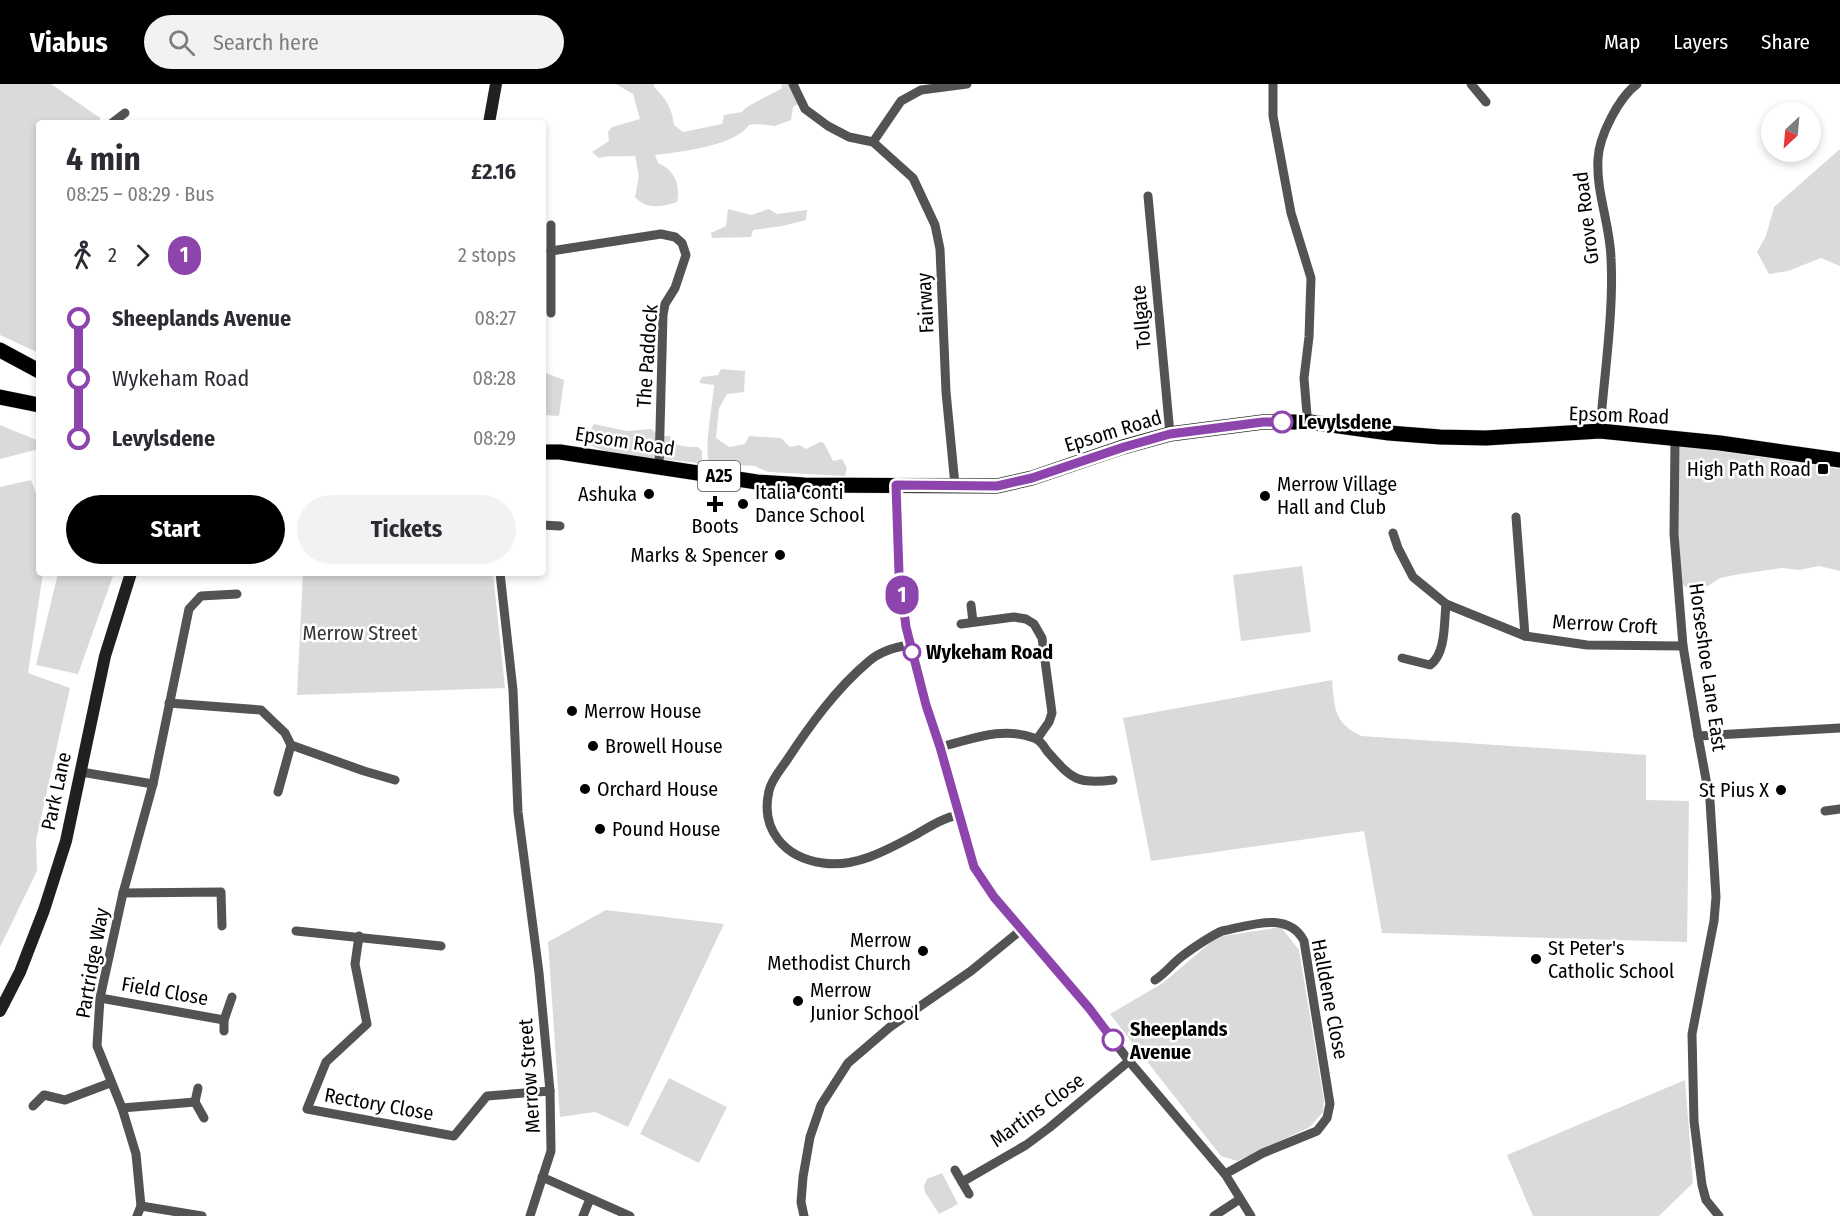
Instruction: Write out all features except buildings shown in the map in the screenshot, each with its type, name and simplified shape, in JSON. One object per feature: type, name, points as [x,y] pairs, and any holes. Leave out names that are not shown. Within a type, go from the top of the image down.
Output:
[{"type":"main road","points":[[490,120],[496,84]]},
{"type":"main road","points":[[0,350],[36,369]]},
{"type":"main road","points":[[0,397],[36,404]]},
{"type":"main road","name":"Epsom Road","points":[[546,452],[560,452],[757,482],[804,485],[997,486],[1032,478],[1170,434],[1263,422],[1310,422],[1389,433],[1440,437],[1486,438],[1599,431],[1720,442],[1840,460]]},
{"type":"main road","name":"Park Lane","points":[[0,1011],[20,972],[44,910],[66,841],[105,656],[130,576]]},
{"type":"street","name":"Fairway","points":[[793,84],[806,109],[849,138],[873,142],[913,178],[935,225],[940,249],[946,392],[955,485]]},
{"type":"street","points":[[873,142],[901,101],[921,90],[967,84]]},
{"type":"street","points":[[1273,84],[1273,116],[1291,213],[1311,278],[1309,337],[1304,378],[1307,415],[1310,422]]},
{"type":"street","points":[[1471,84],[1486,102]]},
{"type":"street","name":"Grove Road","points":[[1599,431],[1609,318],[1611,257],[1600,196],[1598,157],[1609,122],[1627,87],[1637,84]]},
{"type":"street","points":[[116,120],[125,113]]},
{"type":"street","name":"Tollgate","points":[[1148,196],[1170,434]]},
{"type":"street","points":[[551,225],[551,313]]},
{"type":"street","name":"The Paddock","points":[[551,251],[661,234],[675,237],[682,243],[686,255],[681,273],[675,288],[664,304],[659,467]]},
{"type":"street","name":"Horseshoe Lane East","points":[[1675,438],[1674,534],[1683,646],[1710,801],[1716,897],[1714,921],[1692,1034],[1694,1122],[1704,1193],[1706,1200],[1719,1216]]},
{"type":"street","points":[[896,485],[899,573],[910,645],[974,867],[994,897],[1089,1008],[1129,1061],[1225,1174],[1251,1216]]},
{"type":"street","name":"Merrow Croft","points":[[1516,517],[1525,636]]},
{"type":"street","points":[[546,525],[560,526]]},
{"type":"street","name":"Merrow Croft","points":[[1393,533],[1413,577],[1446,604],[1525,636],[1587,645],[1683,646]]},
{"type":"street","name":"Merrow Street","points":[[500,576],[514,713],[518,812],[539,973],[550,1091],[551,1151],[530,1216]]},
{"type":"street","name":"Partridge Way","points":[[137,1216],[141,1206],[136,1154],[122,1108],[97,1046],[100,998],[123,893],[153,784],[189,609],[201,596],[237,594]]},
{"type":"street","points":[[1402,658],[1430,666],[1437,660],[1446,604]]},
{"type":"street","points":[[971,605],[973,622]]},
{"type":"street","points":[[961,624],[1014,617],[1026,619],[1040,631],[1052,713],[1049,722],[1037,739]]},
{"type":"street","points":[[910,645],[878,655],[855,674],[830,701],[769,788],[768,824],[778,840],[799,858],[824,864],[846,863],[861,860],[887,849],[945,819],[958,815]]},
{"type":"street","points":[[169,703],[261,710],[285,733],[291,746],[278,792]]},
{"type":"street","points":[[1698,736],[1840,728]]},
{"type":"street","points":[[940,747],[993,733],[1013,733],[1037,739],[1073,777],[1083,782],[1113,780]]},
{"type":"street","points":[[291,746],[395,780]]},
{"type":"street","points":[[81,772],[153,784]]},
{"type":"street","points":[[1825,811],[1840,809]]},
{"type":"street","points":[[123,893],[222,892],[222,926]]},
{"type":"street","name":"Halldene Close","points":[[1155,980],[1168,971],[1180,958],[1214,934],[1222,931],[1278,922],[1288,924],[1304,941],[1330,1104],[1329,1112],[1317,1131],[1263,1153],[1225,1174]]},
{"type":"street","points":[[804,1216],[801,1202],[810,1137],[821,1105],[848,1063],[890,1027],[971,971],[1021,930]]},
{"type":"street","points":[[297,931],[441,946]]},
{"type":"street","name":"Rectory Close","points":[[359,936],[355,964],[367,1024],[326,1062],[307,1109],[454,1136],[487,1096],[550,1091]]},
{"type":"street","name":"Field Close","points":[[100,998],[224,1020]]},
{"type":"street","name":"Field Close","points":[[224,1031],[224,1020],[232,998]]},
{"type":"street","name":"Martins Close","points":[[962,1182],[1026,1145],[1129,1061]]},
{"type":"street","points":[[33,1106],[44,1095],[65,1100],[110,1083]]},
{"type":"street","points":[[198,1088],[195,1102],[204,1118]]},
{"type":"street","points":[[122,1108],[195,1102]]},
{"type":"street","points":[[955,1170],[969,1194]]},
{"type":"street","points":[[542,1177],[630,1216]]},
{"type":"street","points":[[583,1216],[590,1199]]},
{"type":"street","points":[[1214,1216],[1240,1199]]},
{"type":"street","points":[[141,1206],[202,1216]]},
{"type":"green space","points":[[0,84],[51,84],[100,120],[36,120],[36,352],[0,335]]},
{"type":"green space","points":[[616,84],[654,84],[668,104],[674,125],[683,132],[722,124],[724,115],[742,112],[782,88],[781,84],[791,84],[798,104],[793,107],[791,120],[775,126],[749,125],[732,138],[719,143],[692,150],[655,155],[658,163],[668,169],[675,178],[678,196],[677,202],[649,206],[635,197],[639,176],[635,156],[599,158],[592,152],[609,141],[608,132],[612,127],[640,119],[633,94]]},
{"type":"green space","points":[[1840,149],[1840,266],[1821,258],[1788,271],[1769,274],[1757,252],[1766,236],[1774,207]]},
{"type":"green space","points":[[728,209],[751,215],[769,209],[777,214],[807,210],[806,220],[753,230],[751,237],[712,238],[711,233],[726,226]]},
{"type":"green space","points":[[721,369],[745,371],[744,392],[727,394],[719,408],[716,438],[729,447],[745,444],[749,436],[781,438],[790,447],[800,445],[806,449],[820,442],[824,443],[833,461],[842,459],[847,468],[845,476],[768,472],[755,466],[733,465],[722,468],[710,466],[708,439],[714,385],[699,383],[702,377],[718,375]]},
{"type":"green space","points":[[546,373],[564,380],[559,416],[546,415]]},
{"type":"green space","points":[[594,424],[627,431],[651,429],[660,436],[670,436],[673,443],[698,447],[702,451],[702,460],[699,463],[612,454],[592,446],[588,434]]},
{"type":"green space","points":[[0,425],[36,440],[36,450],[0,459]]},
{"type":"green space","points":[[1675,444],[1840,469],[1840,571],[1819,566],[1799,570],[1782,568],[1720,578],[1708,586],[1690,590],[1678,581]]},
{"type":"green space","points":[[31,480],[36,493],[36,576],[43,576],[28,673],[70,688],[36,840],[37,871],[0,947],[0,487]]},
{"type":"green space","points":[[1302,566],[1311,632],[1241,641],[1233,575]]},
{"type":"green space","points":[[57,576],[113,576],[78,674],[36,665]]},
{"type":"green space","name":"Merrow Street","points":[[303,576],[493,576],[505,688],[297,695]]},
{"type":"green space","points":[[1332,680],[1335,706],[1340,720],[1361,736],[1646,755],[1646,800],[1689,801],[1687,942],[1382,933],[1364,831],[1151,861],[1123,718]]},
{"type":"green space","points":[[606,910],[724,924],[628,1127],[595,1112],[560,1117],[548,942]]},
{"type":"green space","points":[[1281,927],[1299,950],[1324,1101],[1323,1112],[1310,1127],[1237,1161],[1221,1156],[1110,1014],[1163,983],[1217,937]]},
{"type":"green space","points":[[669,1078],[727,1107],[699,1163],[640,1134]]},
{"type":"green space","points":[[1685,1080],[1693,1183],[1659,1216],[1533,1216],[1507,1155]]},
{"type":"green space","points":[[942,1173],[958,1204],[939,1214],[925,1192],[924,1186],[927,1179]]},
{"type":"bus line","name":"1","points":[[1113,1040],[1089,1008],[994,897],[979,876],[970,857],[906,627],[897,552],[896,485],[997,486],[1032,478],[1170,434],[1263,422],[1282,422]]},
{"type":"place","name":"Levylsdene","points":[[1282,422]]},
{"type":"place","name":"High Path Road","points":[[1823,469]]},
{"type":"place","name":"Ashuka","points":[[649,494]]},
{"type":"place","name":"Merrow Village Hall and Club","points":[[1265,496]]},
{"type":"place","name":"Boots","points":[[715,504]]},
{"type":"place","name":"Italia Conti Dance School","points":[[743,504]]},
{"type":"place","name":"Marks & Spencer","points":[[780,555]]},
{"type":"place","name":"Wykeham Road","points":[[912,652]]},
{"type":"place","name":"Merrow House","points":[[572,711]]},
{"type":"place","name":"Browell House","points":[[593,746]]},
{"type":"place","name":"Orchard House","points":[[585,789]]},
{"type":"place","name":"St Pius X","points":[[1781,790]]},
{"type":"place","name":"Pound House","points":[[600,829]]},
{"type":"place","name":"Merrow Methodist Church","points":[[923,951]]},
{"type":"place","name":"St Peter's Catholic School","points":[[1536,959]]},
{"type":"place","name":"Merrow Junior School","points":[[798,1001]]},
{"type":"place","name":"Sheeplands Avenue","points":[[1113,1040]]}]
